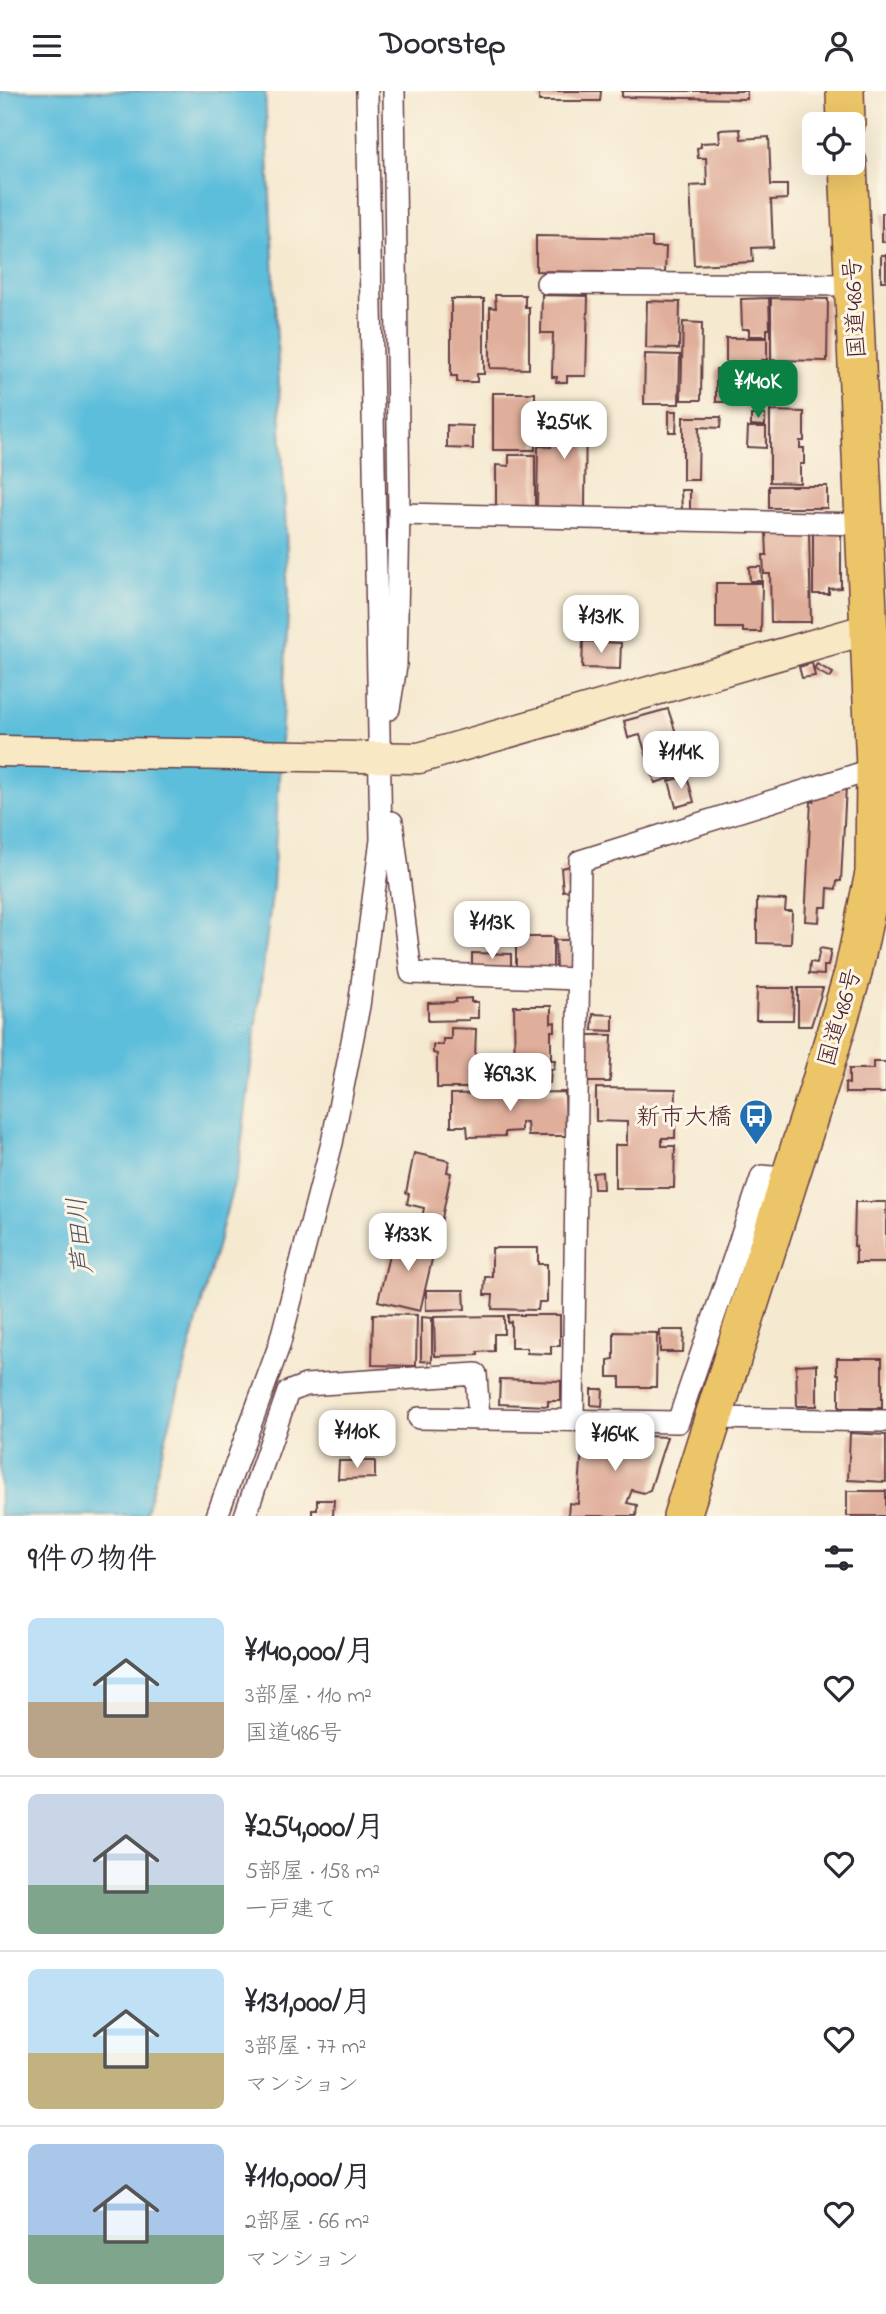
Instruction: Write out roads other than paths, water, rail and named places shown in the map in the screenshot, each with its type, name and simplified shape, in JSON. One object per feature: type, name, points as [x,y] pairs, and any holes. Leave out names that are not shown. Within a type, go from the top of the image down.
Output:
[{"type":"highway","points":[[845,91],[846,112]]},
{"type":"highway","name":"国道486号","points":[[682,1516],[853,973],[874,873],[880,767],[868,629],[848,175]]},
{"type":"street","points":[[217,1516],[279,1346],[332,1143],[361,992],[381,840],[367,91]]},
{"type":"street","points":[[380,756],[396,666],[399,514],[394,91]]},
{"type":"street","points":[[547,283],[853,285]]},
{"type":"street","points":[[399,514],[863,524]]},
{"type":"street","points":[[0,751],[419,758],[868,629]]},
{"type":"street","points":[[573,1419],[580,861],[880,767]]},
{"type":"street","points":[[381,794],[388,796],[411,973],[578,979]]},
{"type":"street","points":[[419,1418],[677,1422],[762,1176],[790,1179]]},
{"type":"street","points":[[244,1516],[288,1392],[306,1385],[476,1374],[479,1419]]},
{"type":"street","points":[[713,1418],[886,1421]]},
{"type":"water","name":"芦田川","points":[[0,91],[265,91],[289,595],[273,886],[239,1164],[145,1516],[0,1516]]},
{"type":"place","name":"新市大橋","points":[[756,1146]]}]
